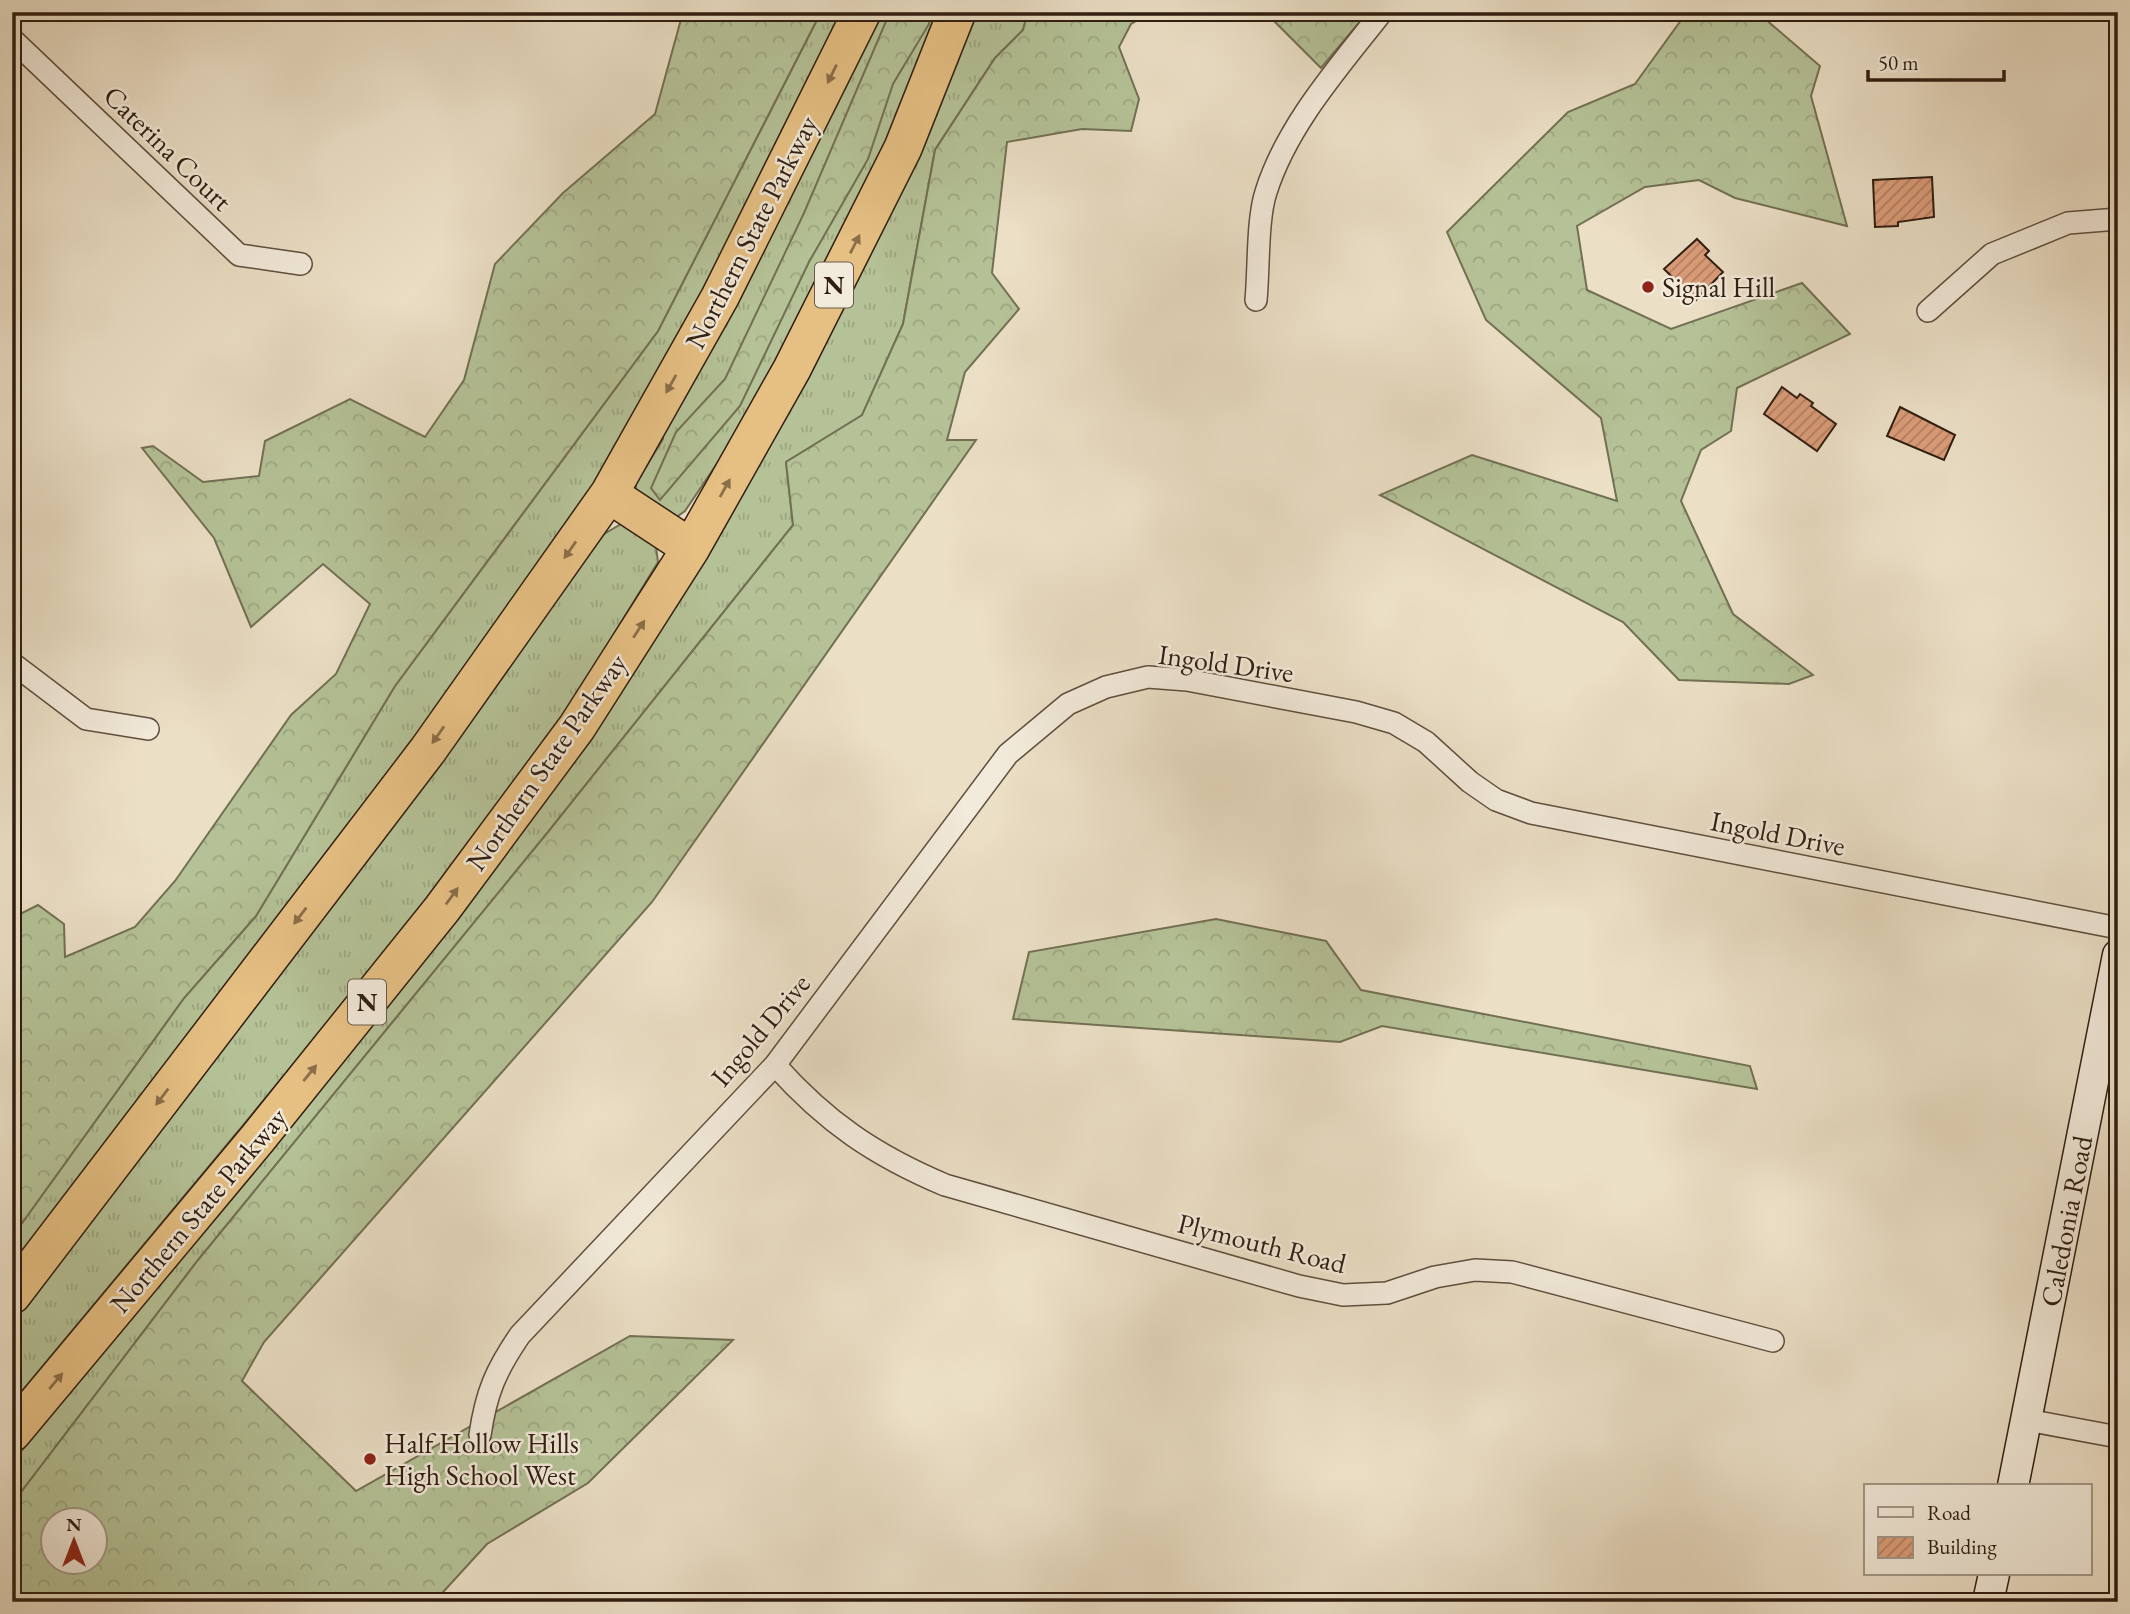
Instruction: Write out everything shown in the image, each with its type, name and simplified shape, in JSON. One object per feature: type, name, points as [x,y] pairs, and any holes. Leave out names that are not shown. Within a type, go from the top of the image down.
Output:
[{"type":"highway","name":"Northern State Parkway","points":[[12,1295],[428,750],[609,494],[720,297],[862,12]]},
{"type":"highway","name":"Northern State Parkway","points":[[12,1433],[258,1138],[442,909],[577,727],[691,548],[792,369],[903,148],[957,12]]},
{"type":"highway","points":[[609,494],[691,548]]},
{"type":"street","points":[[1256,300],[1265,195],[1280,155],[1319,94],[1382,12]]},
{"type":"street","name":"Caterina Court","points":[[12,39],[239,255],[301,264]]},
{"type":"street","points":[[1928,311],[1992,254],[2068,223],[2118,219]]},
{"type":"street","points":[[12,663],[86,719],[148,729]]},
{"type":"street","name":"Ingold Drive","points":[[480,1435],[485,1400],[497,1368],[520,1335],[775,1065],[1008,754],[1068,704],[1106,687],[1148,677],[1187,680],[1356,712],[1394,723],[1426,742],[1487,794],[1531,813],[2118,928]]},
{"type":"street","name":"Caledonia Road","points":[[2013,1484],[2118,956]]},
{"type":"street","name":"Plymouth Road","points":[[775,1065],[803,1097],[846,1134],[894,1164],[944,1185],[1299,1286],[1343,1295],[1387,1293],[1435,1277],[1475,1270],[1512,1272],[1773,1341]]},
{"type":"street","points":[[2027,1420],[2118,1437]]},
{"type":"street","points":[[1988,1602],[1994,1576]]},
{"type":"green space","points":[[683,12],[821,12],[658,331],[395,686],[256,916],[184,998],[12,1237],[12,918],[38,905],[64,924],[65,957],[135,927],[175,881],[291,715],[336,674],[370,604],[323,564],[251,627],[214,538],[142,448],[153,446],[203,482],[259,476],[265,441],[350,399],[425,437],[464,380],[495,264],[563,193],[655,114]]},
{"type":"green space","points":[[821,12],[845,12],[636,425],[447,697],[12,1265],[12,1237],[184,998],[256,916],[395,686],[658,331]]},
{"type":"green space","points":[[875,12],[943,12],[850,231],[747,419],[685,511],[675,518],[636,496],[636,483],[663,439],[663,422]]},
{"type":"green space","points":[[890,12],[931,12],[929,24],[893,84],[868,159],[809,262],[740,406],[660,500],[651,488],[676,432],[725,379],[804,213]]},
{"type":"green space","points":[[973,12],[1028,12],[1023,30],[995,58],[935,150],[903,324],[862,416],[786,462],[793,525],[548,832],[198,1260],[12,1504],[12,1462],[284,1133],[547,789]]},
{"type":"green space","points":[[1028,12],[1152,12],[1131,24],[1119,47],[1139,99],[1131,131],[1082,129],[1007,142],[992,273],[1019,309],[965,372],[947,440],[976,440],[652,902],[264,1342],[242,1381],[356,1491],[630,1336],[733,1340],[588,1483],[487,1544],[434,1602],[12,1602],[12,1504],[198,1260],[548,832],[793,525],[786,462],[862,415],[903,324],[935,150],[995,58],[1023,30]]},
{"type":"green space","points":[[1260,12],[1368,12],[1321,68],[1269,16]]},
{"type":"green space","points":[[1687,12],[1757,12],[1820,66],[1811,96],[1847,226],[1735,198],[1699,180],[1645,187],[1577,226],[1587,290],[1671,329],[1802,283],[1850,334],[1737,388],[1731,431],[1701,450],[1681,501],[1733,614],[1813,675],[1789,684],[1679,680],[1623,622],[1380,495],[1472,455],[1617,501],[1601,418],[1486,320],[1447,232],[1568,112],[1635,84]]},
{"type":"green space","points":[[623,523],[655,539],[658,562],[614,634],[608,662],[459,877],[288,1071],[12,1403],[12,1311],[604,534]]},
{"type":"green space","points":[[1216,919],[1326,941],[1361,990],[1750,1066],[1757,1089],[1382,1026],[1340,1042],[1013,1019],[1029,952]]},
{"type":"building","points":[[1932,177],[1934,217],[1898,222],[1898,226],[1875,227],[1873,180]]},
{"type":"building","points":[[1697,239],[1709,251],[1705,255],[1723,272],[1696,300],[1664,269]]},
{"type":"building","points":[[1782,387],[1797,398],[1800,394],[1813,403],[1811,406],[1836,424],[1817,451],[1764,414]]},
{"type":"building","points":[[1900,407],[1955,435],[1944,460],[1887,436]]},
{"type":"place","name":"Signal Hill","points":[[1648,287]]},
{"type":"place","name":"Half Hollow Hills High School West","points":[[370,1459]]}]
